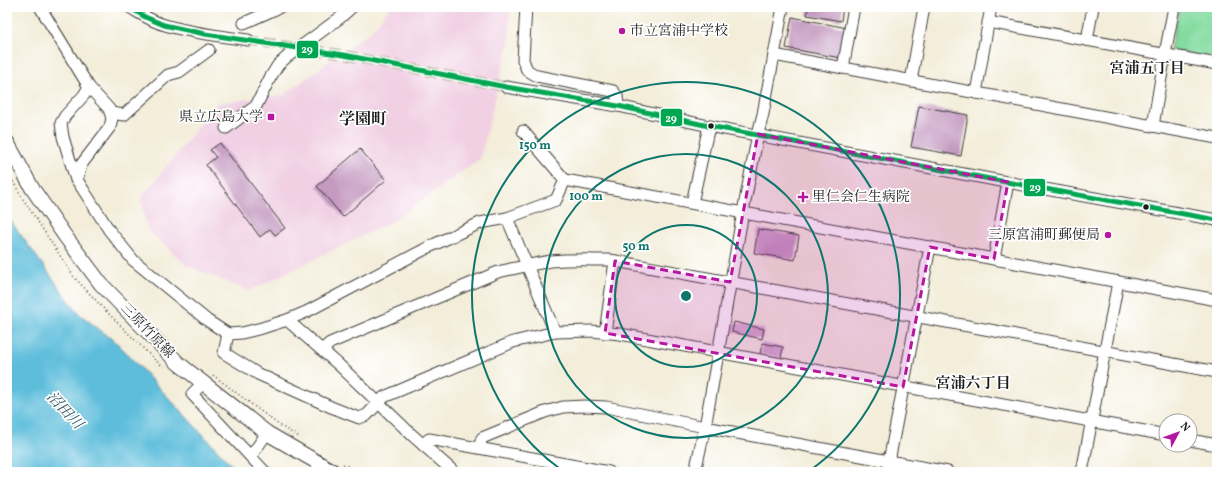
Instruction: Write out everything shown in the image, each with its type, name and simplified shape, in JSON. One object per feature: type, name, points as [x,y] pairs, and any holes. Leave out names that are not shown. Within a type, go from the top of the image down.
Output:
[{"type":"main road","name":"三原竹原線","points":[[11,138],[32,188],[65,236],[101,284],[178,362],[205,378],[268,433],[338,468]]},
{"type":"street","points":[[40,7],[89,87],[109,109],[112,118],[110,127],[81,165],[77,180]]},
{"type":"street","points":[[129,7],[145,17],[164,25],[205,34],[248,40]]},
{"type":"street","points":[[244,23],[280,7]]},
{"type":"street","points":[[226,128],[256,106],[278,65],[352,7]]},
{"type":"street","points":[[526,7],[523,60],[527,70],[537,76],[613,91],[617,96],[618,106]]},
{"type":"street","points":[[695,472],[783,7]]},
{"type":"street","points":[[843,68],[854,7]]},
{"type":"street","points":[[911,81],[924,7]]},
{"type":"street","points":[[976,93],[991,7]]},
{"type":"street","points":[[1087,40],[1093,7]]},
{"type":"street","points":[[1153,126],[1174,7]]},
{"type":"street","points":[[988,22],[1217,64]]},
{"type":"street","points":[[110,113],[124,115],[168,75],[179,72],[209,50]]},
{"type":"street","points":[[774,55],[1217,138]]},
{"type":"street","points":[[89,87],[61,123],[63,137],[77,180],[109,230],[133,260],[208,321],[228,334],[242,333],[288,320],[480,222],[507,218],[556,200],[565,180]]},
{"type":"street","points":[[506,87],[618,106],[709,126],[1217,220]]},
{"type":"street","points":[[692,203],[709,126]]},
{"type":"street","points":[[523,131],[565,180],[1217,300]]},
{"type":"street","points":[[994,259],[1008,182]]},
{"type":"street","points":[[507,218],[555,332]]},
{"type":"street","points":[[888,466],[918,317],[930,247]]},
{"type":"street","points":[[322,350],[330,343],[498,272],[552,261],[581,259],[615,261],[1217,372]]},
{"type":"street","points":[[605,333],[615,261]]},
{"type":"street","points":[[1082,472],[1118,282]]},
{"type":"street","points":[[288,320],[339,365],[423,445],[454,472]]},
{"type":"street","points":[[228,334],[224,353],[258,374],[359,418],[367,415],[384,397],[513,342],[555,332],[591,332],[620,334],[1158,434]]},
{"type":"street","points":[[205,378],[192,394],[266,472]]},
{"type":"street","points":[[479,448],[482,438],[546,412],[563,407],[585,406],[606,408],[704,427],[888,466],[948,472]]},
{"type":"street","points":[[251,456],[268,433]]},
{"type":"street","points":[[423,445],[429,439],[584,470],[609,472]]},
{"type":"street","points":[[1198,441],[1217,445]]},
{"type":"path","points":[[7,116],[11,138]]},
{"type":"path","points":[[205,378],[214,375],[279,425],[305,440]]},
{"type":"path","points":[[338,468],[361,472]]},
{"type":"highlighted area","points":[[758,134],[1008,182],[994,259],[930,247],[903,387],[605,333],[615,261],[730,282]]},
{"type":"shaded area","points":[[390,7],[510,7],[509,43],[480,159],[391,222],[249,291],[186,265],[148,230],[140,199],[218,103],[283,95],[370,32]]},
{"type":"green space","points":[[1180,7],[1217,7],[1217,59],[1170,50]]},
{"type":"water","name":"沼田川","points":[[7,216],[78,313],[118,344],[238,472],[7,472]]},
{"type":"building","points":[[808,7],[843,7],[841,21],[807,15]]},
{"type":"building","points":[[792,17],[847,28],[841,58],[786,48]]},
{"type":"building","points":[[919,106],[968,115],[961,156],[911,147]]},
{"type":"building","points":[[220,143],[285,228],[275,235],[270,229],[260,237],[206,165],[216,157],[210,150]]},
{"type":"building","points":[[360,149],[386,180],[343,217],[317,186]]},
{"type":"building","points":[[758,229],[799,236],[795,260],[754,253]]},
{"type":"building","points":[[734,322],[764,329],[762,339],[732,332]]},
{"type":"building","points":[[762,343],[783,347],[781,358],[760,354]]},
{"type":"tunnel","points":[[248,40],[344,55],[506,87]]},
{"type":"transit line","name":"29","points":[[129,7],[145,17],[164,25],[205,34],[344,55],[506,87],[618,106],[709,126],[1217,220]]},
{"type":"place","name":"市立宮浦中学校","points":[[622,31]]},
{"type":"place","name":"県立広島大学","points":[[271,117]]},
{"type":"place","name":"里仁会仁生病院","points":[[803,197]]},
{"type":"place","name":"三原宮浦町郵便局","points":[[1108,235]]},
{"type":"district","name":"宮浦五丁目","points":[[1147,69]]},
{"type":"district","name":"学園町","points":[[363,120]]},
{"type":"district","name":"宮浦六丁目","points":[[973,384]]}]
